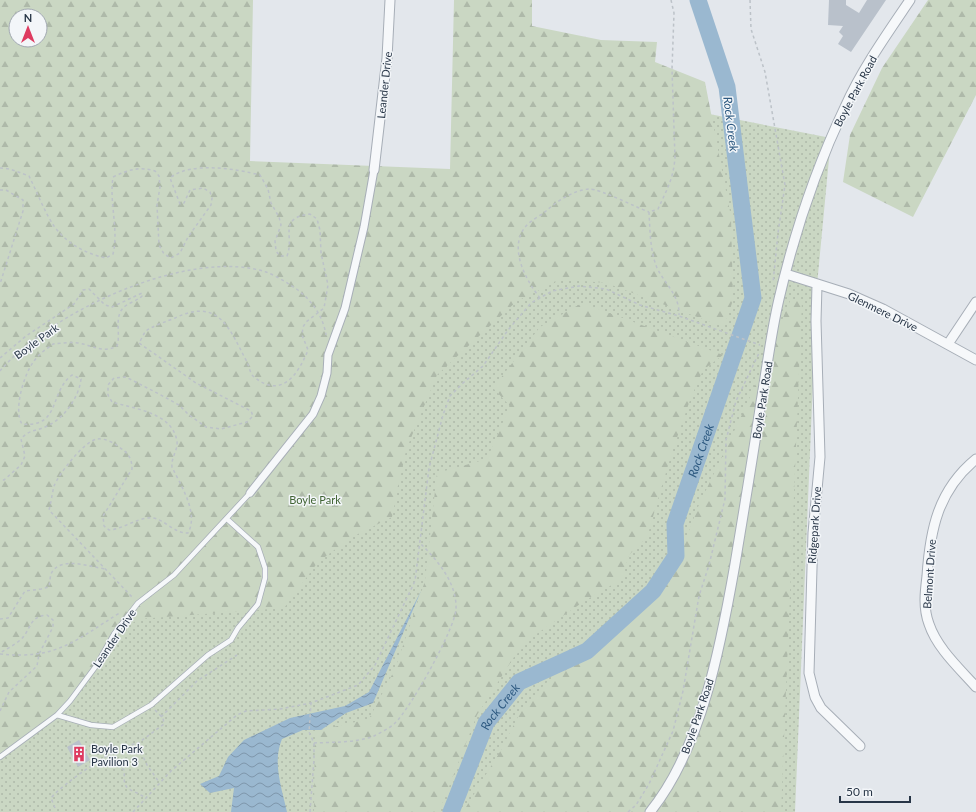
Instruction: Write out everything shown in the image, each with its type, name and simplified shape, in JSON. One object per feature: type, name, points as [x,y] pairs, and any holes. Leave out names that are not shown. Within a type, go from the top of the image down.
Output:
[{"type":"street","name":"Leander Drive","points":[[374,170],[387,58],[390,0]]},
{"type":"street","name":"Boyle Park Road","points":[[650,812],[665,792],[684,755],[701,711],[718,654],[728,608],[770,350],[789,257],[813,185],[845,105],[871,60],[910,0]]},
{"type":"street","points":[[250,493],[313,414],[321,396],[327,373],[328,355],[345,308],[364,227],[374,170]]},
{"type":"street","name":"Glenmere Drive","points":[[786,274],[849,294],[948,344],[976,360]]},
{"type":"street","name":"Ridgepark Drive","points":[[817,285],[816,321],[820,457],[813,533],[809,673],[815,697],[821,708],[860,746]]},
{"type":"street","points":[[948,344],[976,302]]},
{"type":"street","name":"Belmont Drive","points":[[976,459],[953,484],[935,518],[929,546],[924,604],[929,625],[934,636],[942,648],[976,687]]},
{"type":"lane","points":[[57,715],[91,726],[113,727],[151,705],[208,655],[231,640],[238,628],[258,604],[265,578],[265,568],[258,547],[228,519],[250,493]]},
{"type":"lane","name":"Leander Drive","points":[[0,757],[57,715],[70,701],[96,666],[114,634],[138,603],[174,575],[228,519]]},
{"type":"path","points":[[540,298],[531,287],[519,258],[518,242],[527,225],[551,206],[581,191],[590,189],[599,191],[649,212],[658,208],[668,191],[674,172],[675,158],[672,69],[674,25],[671,0]]},
{"type":"path","points":[[750,0],[752,29],[765,72],[785,185],[772,287]]},
{"type":"path","points":[[0,168],[10,169],[29,176],[54,226],[75,246],[92,255],[106,258],[113,254],[116,242],[112,206],[113,177],[130,169],[146,168],[155,171],[159,176],[160,187],[157,205],[158,245],[164,254],[171,258],[180,253],[188,237],[210,205],[212,198],[210,192],[204,188],[196,188],[190,190],[184,203],[180,204],[170,178],[175,174],[212,168],[235,169],[260,175],[268,189],[271,203],[279,217],[281,225],[275,241],[276,250],[280,256],[287,256],[289,252],[288,232],[291,222],[299,215],[310,214],[317,219],[320,230],[321,252],[328,285],[324,308],[317,312],[303,327],[302,335],[308,350],[302,364],[293,378],[283,385],[269,385],[252,375],[221,318],[203,310],[187,312],[146,331],[139,343],[148,351],[167,362],[196,383],[251,411],[253,416],[247,422],[221,429],[206,427],[189,415],[179,405],[126,377],[114,378],[108,385],[108,395],[112,402],[160,417],[171,426],[176,439],[177,449],[172,460],[172,467],[189,505],[192,526],[188,533],[181,533],[158,520],[148,517],[117,530],[109,530],[104,526],[103,516],[132,469],[132,461],[128,453],[105,439],[96,439],[84,446],[65,469],[54,486],[49,510],[138,603]]},
{"type":"path","points":[[0,190],[6,190],[23,200],[23,211],[0,284]]},
{"type":"path","points":[[649,212],[652,250],[657,267],[672,290],[679,308],[679,316]]},
{"type":"path","name":"Boyle Park","points":[[0,371],[20,350],[67,318],[100,299],[141,283],[194,270],[238,267],[266,272],[280,279],[303,294],[317,312],[325,329],[327,340]]},
{"type":"path","points":[[133,812],[159,782],[237,715],[246,711],[280,709],[311,703],[358,685],[375,665],[415,581],[429,468],[443,415],[450,396],[483,366],[508,330],[531,303],[552,291],[579,286],[606,289],[640,305],[694,321],[762,346],[763,339]]},
{"type":"path","points":[[0,358],[26,336],[74,304],[83,290],[89,289],[105,305],[112,306],[142,293],[142,296],[123,308],[118,318],[119,339],[117,346],[105,350],[79,343],[53,344],[34,361],[25,378],[19,402],[18,418],[22,424],[30,425],[42,421],[51,414],[54,403],[66,379],[72,375],[81,379],[80,386],[73,401],[61,417],[47,427],[25,433],[21,439],[25,456],[20,465],[4,480],[0,479]]},
{"type":"path","points":[[628,812],[636,805],[649,784],[673,731],[683,691],[699,596],[709,565],[725,499],[726,440],[736,401],[759,352]]},
{"type":"path","points":[[314,743],[349,742],[374,736],[395,723],[420,689],[447,636],[456,609],[454,590],[439,562],[420,543]]},
{"type":"path","points":[[0,619],[8,618],[25,590],[49,587],[52,572],[62,564],[68,563],[106,569]]},
{"type":"path","points":[[0,654],[16,656],[51,652],[69,645],[124,611]]},
{"type":"path","points":[[0,654],[20,641],[32,621],[39,616],[47,615],[53,620],[53,627],[39,654],[37,666],[9,692],[0,711]]},
{"type":"path","points":[[161,717],[197,681],[238,655]]},
{"type":"path","points":[[310,812],[314,743],[309,732],[311,703]]},
{"type":"path","points":[[55,808],[51,798],[55,792],[87,768],[123,748],[137,744],[164,724],[161,717],[151,705]]},
{"type":"path","points":[[137,744],[147,766],[159,782]]},
{"type":"path","points":[[108,757],[124,770],[125,786],[138,792],[145,798]]},
{"type":"green space","points":[[0,0],[253,0],[250,161],[450,169],[454,0],[532,0],[532,26],[601,40],[657,42],[655,62],[705,82],[731,217],[733,300],[724,327],[606,283],[562,279],[517,301],[437,375],[406,450],[392,517],[352,537],[318,562],[284,608],[139,619],[114,634],[96,666],[57,715],[0,757]]},
{"type":"green space","points":[[928,0],[976,0],[976,95],[913,217],[843,182],[850,135],[882,68]]},
{"type":"green space","name":"Boyle Park","points":[[577,88],[831,138],[817,285],[795,812],[0,812],[0,102],[183,179],[444,191]]},
{"type":"green space","points":[[802,299],[781,812],[463,812],[501,750],[522,709],[546,683],[608,643],[670,581],[698,507],[747,404],[790,301]]},
{"type":"green space","points":[[582,303],[723,355],[703,370],[690,400],[672,452],[647,537],[629,555],[622,579],[586,600],[535,635],[514,657],[477,715],[439,812],[314,812],[315,731],[369,719],[395,669],[425,581],[437,473],[487,459],[510,406],[493,388],[540,327]]},
{"type":"water","points":[[421,591],[373,703],[346,713],[321,730],[303,730],[282,739],[279,748],[278,766],[287,812],[231,812],[234,788],[210,793],[200,784],[219,776],[228,757],[244,740],[290,718],[345,706],[369,692]]},
{"type":"building","points":[[829,0],[846,0],[846,5],[859,13],[867,0],[886,0],[851,52],[838,44],[843,36],[839,32],[843,26],[828,25]]},
{"type":"building","name":"Boyle Park Pavilion 3","points":[[79,740],[90,760],[78,767],[67,747]]},
{"type":"waterway","name":"Rock Creek","points":[[451,812],[486,723],[519,682],[587,651],[653,591],[676,556],[675,524],[753,298],[727,87],[698,0]]},
{"type":"place","name":"Boyle Park Pavilion 3","points":[[79,754]]}]
